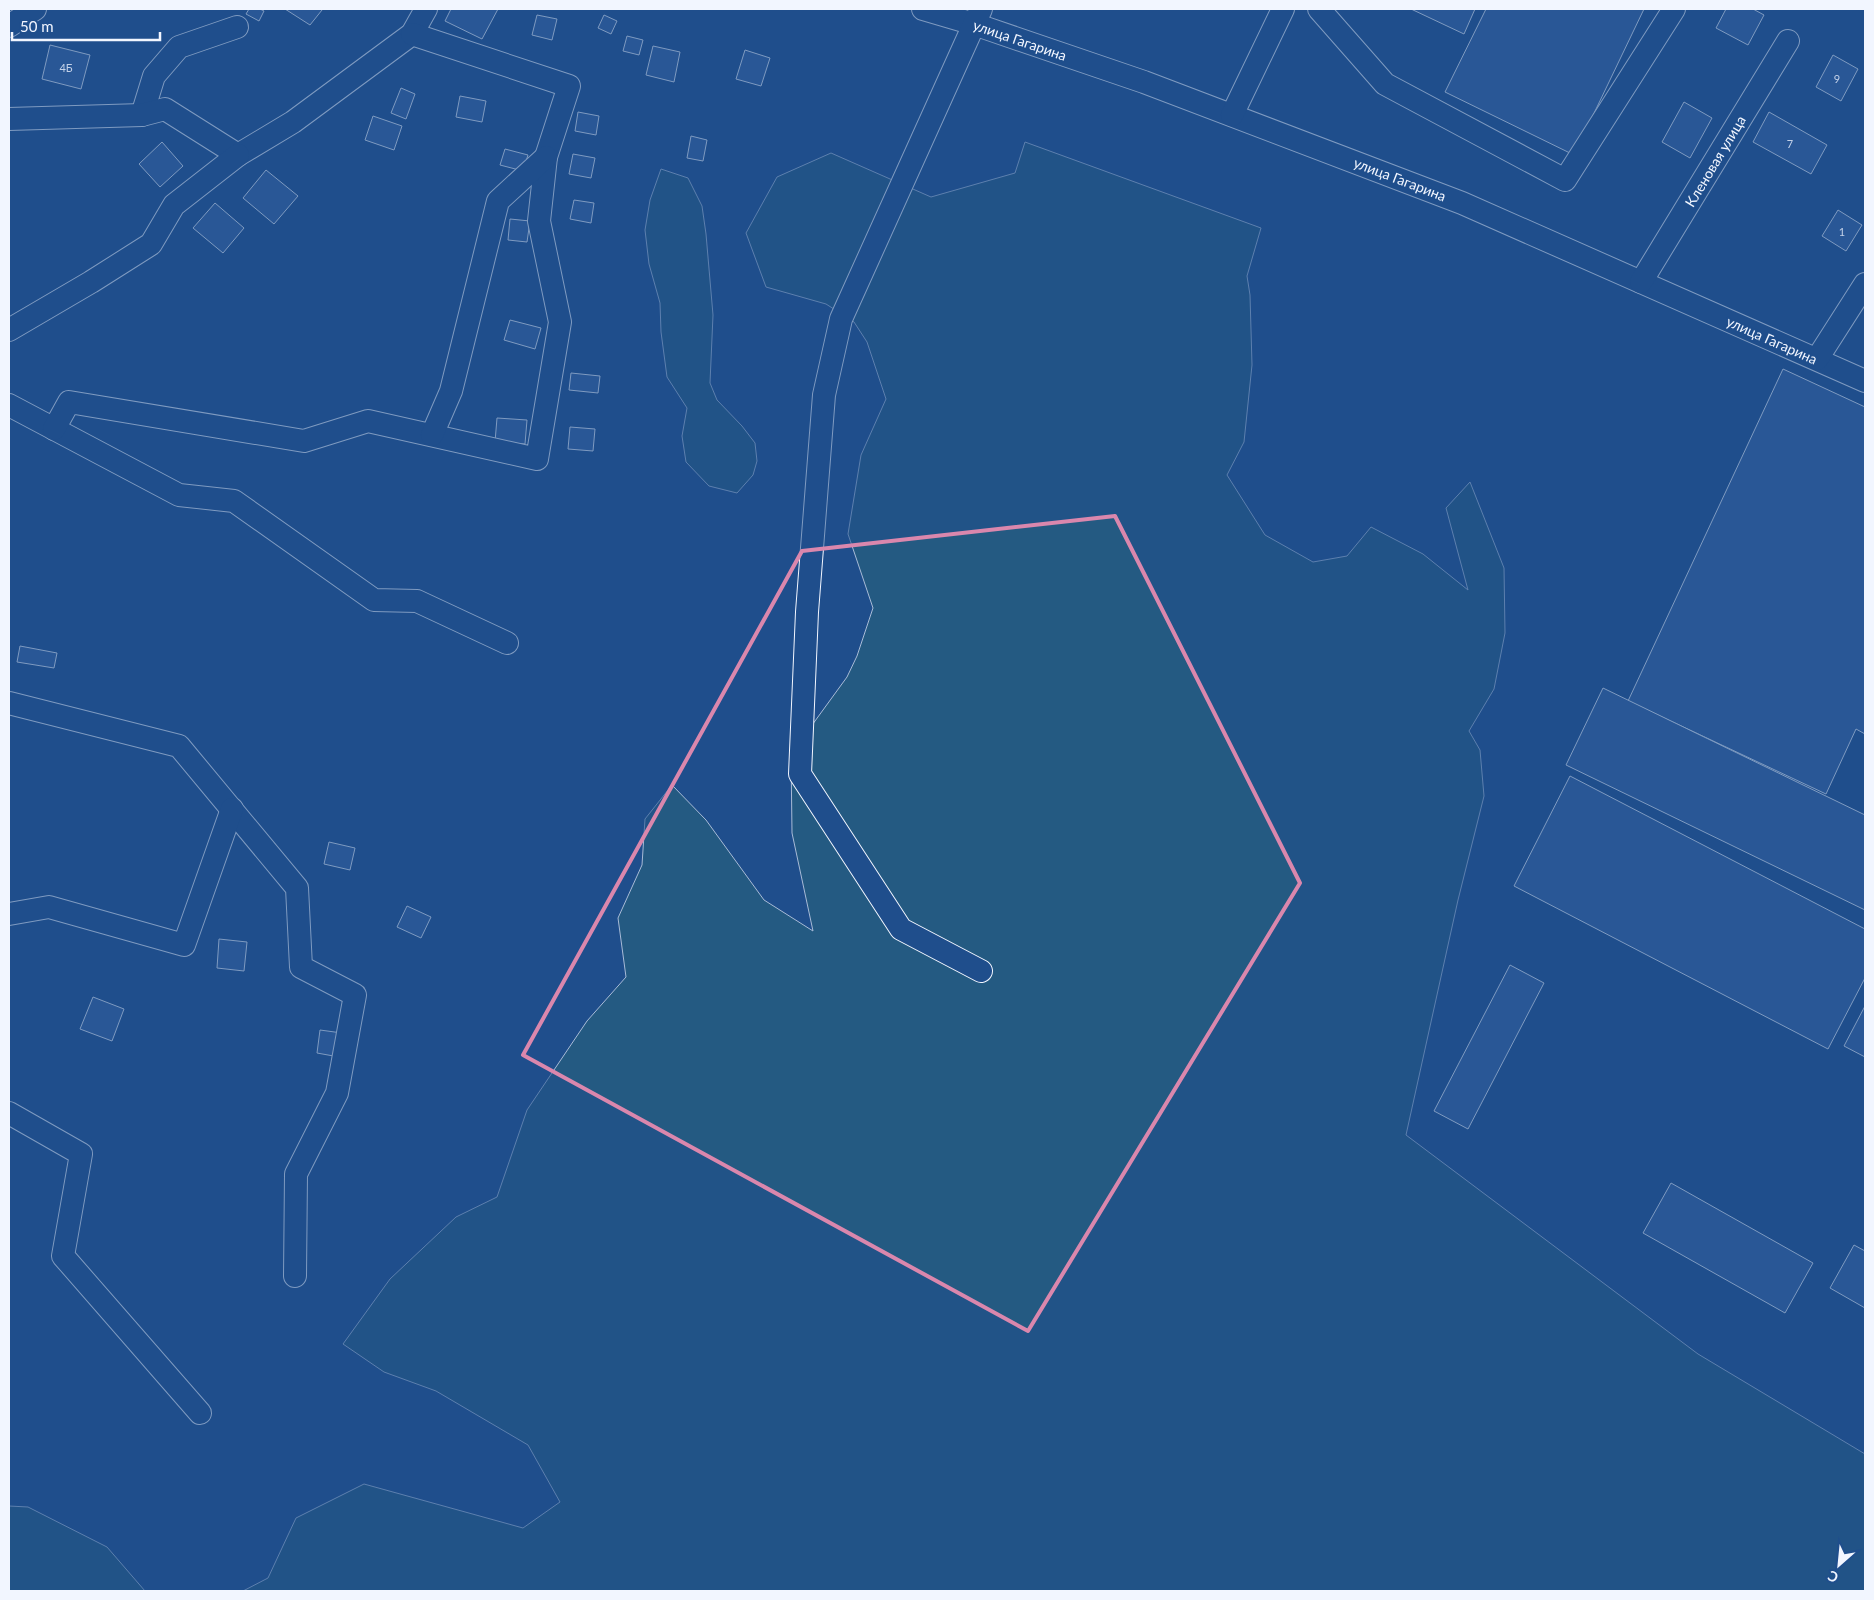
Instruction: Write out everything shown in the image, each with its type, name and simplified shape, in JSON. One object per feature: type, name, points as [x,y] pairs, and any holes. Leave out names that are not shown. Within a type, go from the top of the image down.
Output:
[{"type":"street","points":[[9,26],[35,9]]},
{"type":"street","points":[[9,330],[151,244],[174,206],[238,155],[293,122],[412,34],[426,9]]},
{"type":"street","name":"улица Гагарина","points":[[923,9],[978,16],[1144,82],[1462,203],[1817,359],[1865,382]]},
{"type":"street","points":[[1232,115],[1283,9]]},
{"type":"street","points":[[1318,9],[1385,84],[1565,180],[1674,9]]},
{"type":"street","points":[[978,16],[841,319],[824,394],[807,612],[800,774],[902,929],[981,971]]},
{"type":"street","points":[[142,115],[154,76],[179,47],[237,27]]},
{"type":"street","points":[[54,429],[69,402],[304,441],[368,421],[537,458],[560,322],[539,221],[546,157],[570,86],[412,34]]},
{"type":"street","name":"Кленовая улица","points":[[1641,282],[1788,41]]},
{"type":"street","points":[[9,119],[142,115],[165,109],[238,155]]},
{"type":"street","points":[[432,435],[451,391],[498,200],[546,157]]},
{"type":"street","points":[[1817,359],[1865,284]]},
{"type":"street","points":[[9,405],[179,495],[234,501],[374,600],[417,601],[507,643]]},
{"type":"street","points":[[9,703],[179,746],[297,888],[302,967],[355,996],[337,1093],[296,1174],[294,1276]]},
{"type":"street","points":[[9,914],[49,907],[184,945],[232,809]]},
{"type":"street","points":[[9,1113],[81,1154],[62,1256],[200,1413]]},
{"type":"highlighted area","points":[[1115,516],[1300,883],[1028,1331],[523,1055],[802,551]]},
{"type":"shaded area","points":[[1025,142],[1261,228],[1247,276],[1250,295],[1252,365],[1244,442],[1227,475],[1265,535],[1313,562],[1347,556],[1371,527],[1423,554],[1468,590],[1446,508],[1470,482],[1504,568],[1505,633],[1494,689],[1469,731],[1480,750],[1484,796],[1458,900],[1406,1135],[1698,1354],[1865,1454],[1865,1591],[243,1591],[268,1578],[296,1518],[364,1484],[523,1528],[560,1502],[528,1445],[436,1391],[384,1372],[343,1344],[390,1279],[456,1217],[497,1197],[527,1110],[587,1021],[626,977],[618,918],[642,865],[645,819],[672,785],[706,820],[764,900],[813,931],[792,833],[791,754],[847,677],[857,656],[873,608],[848,534],[861,455],[886,399],[867,342],[854,322],[826,304],[766,287],[746,233],[777,177],[831,153],[931,197],[1015,173]]},
{"type":"shaded area","points":[[661,169],[688,178],[702,206],[713,315],[710,383],[717,400],[742,426],[755,443],[757,461],[753,475],[737,493],[709,486],[686,462],[682,436],[687,408],[667,377],[661,332],[660,303],[649,264],[645,230],[650,200]]},
{"type":"shaded area","points":[[9,1506],[28,1507],[107,1547],[145,1591],[9,1591]]},
{"type":"building","points":[[249,9],[264,11],[259,21],[246,14]]},
{"type":"building","points":[[285,9],[321,9],[322,10],[310,25]]},
{"type":"building","points":[[451,9],[498,9],[482,39],[445,21]]},
{"type":"building","points":[[1411,9],[1475,9],[1464,34]]},
{"type":"building","points":[[1486,9],[1644,9],[1574,155],[1445,92]]},
{"type":"building","points":[[1726,9],[1753,9],[1764,15],[1748,45],[1716,28]]},
{"type":"building","points":[[537,15],[557,19],[552,40],[532,35]]},
{"type":"building","points":[[604,15],[617,21],[611,34],[598,28]]},
{"type":"building","points":[[627,36],[643,40],[639,55],[623,51]]},
{"type":"building","points":[[50,45],[90,55],[81,89],[42,79]]},
{"type":"building","points":[[653,46],[680,52],[674,82],[646,75]]},
{"type":"building","points":[[745,50],[770,58],[761,86],[736,79]]},
{"type":"building","points":[[1833,55],[1858,69],[1841,101],[1816,87]]},
{"type":"building","points":[[401,88],[415,94],[406,119],[391,113]]},
{"type":"building","points":[[460,96],[486,101],[482,122],[456,117]]},
{"type":"building","points":[[1684,102],[1712,118],[1690,158],[1662,142]]},
{"type":"building","points":[[578,112],[599,116],[596,135],[575,131]]},
{"type":"building","points":[[1769,112],[1827,145],[1811,174],[1753,142]]},
{"type":"building","points":[[373,116],[402,126],[394,150],[365,140]]},
{"type":"building","points":[[691,136],[707,140],[703,161],[687,158]]},
{"type":"building","points":[[162,142],[183,166],[160,187],[139,164]]},
{"type":"building","points":[[505,149],[528,155],[523,171],[500,165]]},
{"type":"building","points":[[573,154],[595,158],[591,178],[569,174]]},
{"type":"building","points":[[266,170],[298,196],[274,224],[243,198]]},
{"type":"building","points":[[574,200],[594,203],[591,223],[570,219]]},
{"type":"building","points":[[215,203],[244,228],[223,253],[193,228]]},
{"type":"building","points":[[1838,210],[1862,225],[1846,251],[1822,236]]},
{"type":"building","points":[[510,219],[530,221],[527,242],[508,240]]},
{"type":"building","points":[[510,320],[541,328],[535,349],[504,340]]},
{"type":"building","points":[[1783,369],[1865,407],[1865,734],[1856,729],[1826,794],[1628,701]]},
{"type":"building","points":[[571,373],[600,376],[598,393],[569,390]]},
{"type":"building","points":[[497,418],[527,420],[525,444],[495,442]]},
{"type":"building","points":[[570,427],[595,429],[593,451],[568,449]]},
{"type":"building","points":[[20,646],[57,653],[54,668],[17,662]]},
{"type":"building","points":[[1603,688],[1865,815],[1865,910],[1566,765]]},
{"type":"building","points":[[1570,776],[1865,929],[1865,978],[1828,1049],[1514,886]]},
{"type":"building","points":[[329,842],[355,848],[350,870],[324,864]]},
{"type":"building","points":[[407,906],[431,917],[421,938],[397,927]]},
{"type":"building","points":[[219,939],[247,942],[244,971],[217,968]]},
{"type":"building","points":[[1510,965],[1544,983],[1468,1129],[1434,1111]]},
{"type":"building","points":[[93,997],[124,1009],[112,1041],[80,1029]]},
{"type":"building","points":[[1865,1006],[1865,1057],[1844,1046]]},
{"type":"building","points":[[320,1030],[342,1033],[339,1057],[317,1053]]},
{"type":"building","points":[[1671,1183],[1813,1263],[1785,1313],[1643,1233]]},
{"type":"building","points":[[1854,1245],[1865,1251],[1865,1308],[1830,1288]]}]
